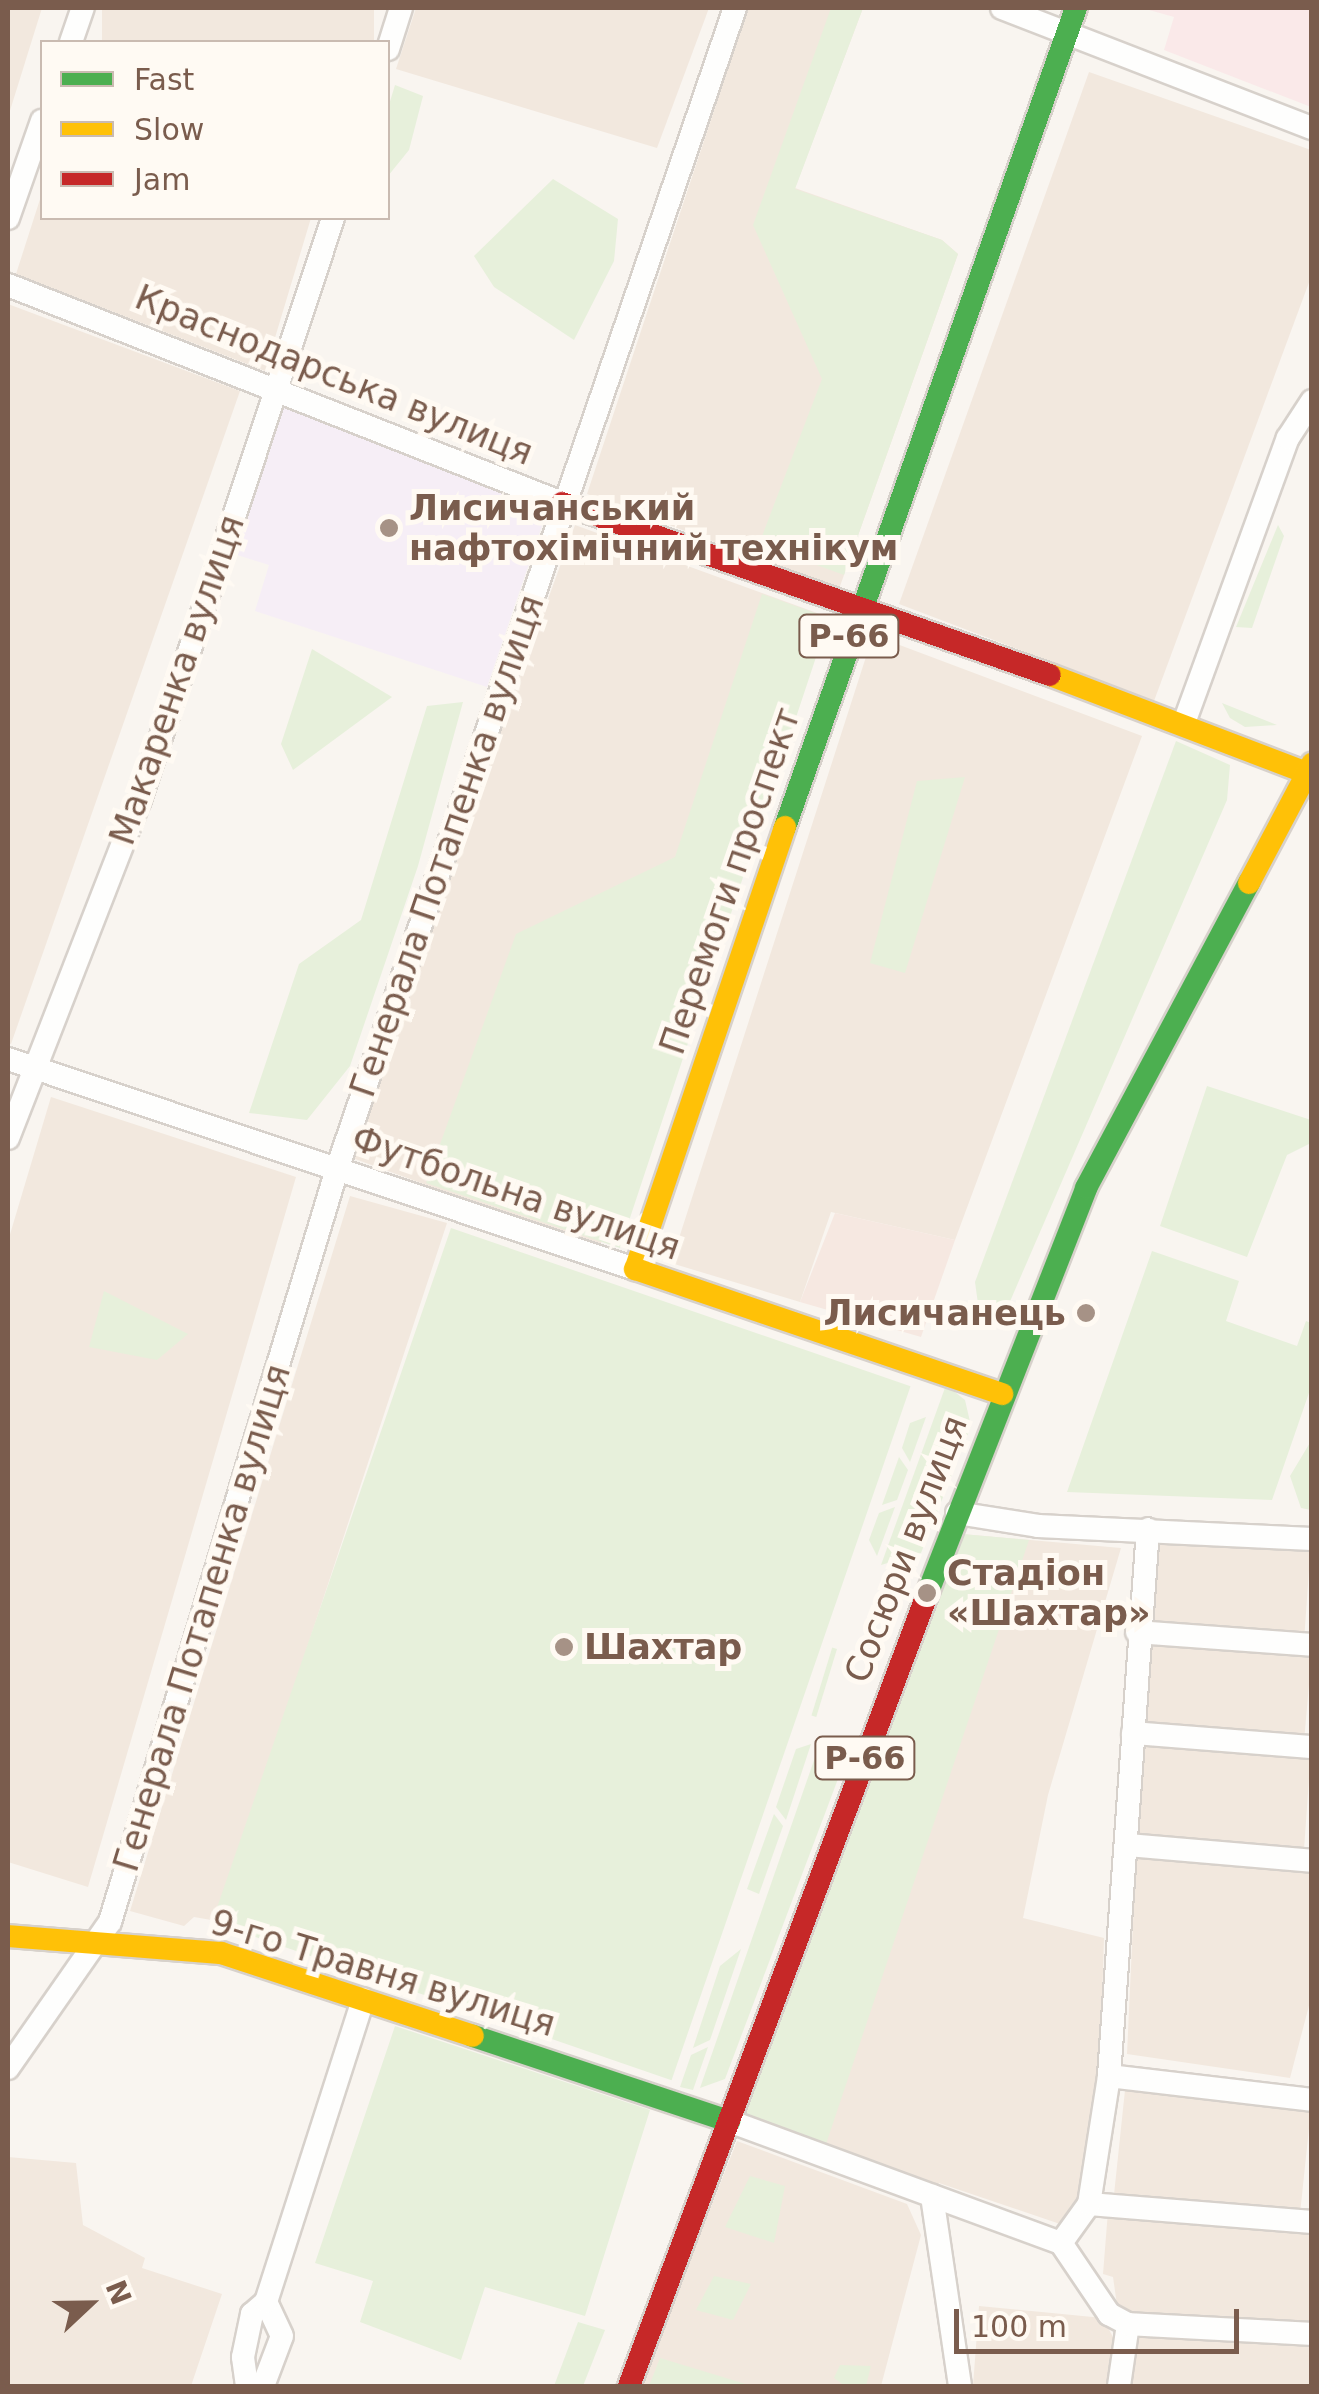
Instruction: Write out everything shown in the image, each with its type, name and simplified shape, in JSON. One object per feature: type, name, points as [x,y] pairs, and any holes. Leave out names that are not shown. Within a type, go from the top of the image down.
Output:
[{"type":"main road","name":"Перемоги проспект","points":[[635,1269],[858,610],[1076,8]]},
{"type":"main road","name":"Краснодарська вулиця","points":[[562,503],[1310,770]]},
{"type":"main road","name":"Сосюри вулиця","points":[[630,2386],[1002,1394],[1086,1188],[1310,770]]},
{"type":"main road","name":"Футбольна вулиця","points":[[635,1269],[1002,1394]]},
{"type":"main road","name":"9-го Травня вулиця","points":[[8,1936],[221,1953],[729,2122]]},
{"type":"street","points":[[72,40],[83,8]]},
{"type":"street","points":[[390,43],[401,8]]},
{"type":"street","name":"Генерала Потапенка вулиця","points":[[8,2068],[98,1941],[136,1840],[337,1170],[734,8]]},
{"type":"street","points":[[1002,8],[1312,128]]},
{"type":"street","points":[[8,218],[40,127]]},
{"type":"street","name":"Макаренка вулиця","points":[[8,1138],[31,1067],[140,800],[332,220]]},
{"type":"street","name":"Краснодарська вулиця","points":[[8,285],[278,388],[562,503]]},
{"type":"street","points":[[1184,723],[1288,438],[1312,401]]},
{"type":"street","name":"Футбольна вулиця","points":[[8,1059],[635,1269]]},
{"type":"street","points":[[957,1514],[1038,1526],[1148,1528],[1312,1539]]},
{"type":"street","points":[[1060,2243],[1089,2204],[1109,2076],[1148,1528]]},
{"type":"street","points":[[1138,1632],[1312,1645]]},
{"type":"street","points":[[1133,1733],[1312,1748]]},
{"type":"street","points":[[1127,1846],[1312,1862]]},
{"type":"street","points":[[247,2386],[243,2357],[252,2314],[266,2302],[362,1999]]},
{"type":"street","points":[[1109,2076],[1312,2100]]},
{"type":"street","points":[[729,2122],[1060,2243],[1109,2314],[1128,2324],[1312,2334]]},
{"type":"street","points":[[932,2196],[960,2386]]},
{"type":"street","points":[[1089,2204],[1312,2222]]},
{"type":"street","points":[[262,2386],[282,2336],[266,2302]]},
{"type":"street","points":[[1119,2386],[1128,2324]]},
{"type":"shaded area","points":[[8,8],[42,8],[8,117]]},
{"type":"shaded area","points":[[102,8],[374,8],[374,40],[102,40]]},
{"type":"shaded area","points":[[416,8],[709,8],[657,148],[396,69]]},
{"type":"shaded area","points":[[748,8],[863,8],[795,188],[942,240],[958,254],[839,589],[587,494]]},
{"type":"shaded area","points":[[1142,8],[1311,8],[1311,107],[1164,50],[1174,17]]},
{"type":"shaded area","points":[[1089,72],[1311,150],[1311,277],[1154,701],[899,604]]},
{"type":"shaded area","points":[[40,199],[40,220],[310,220],[265,371],[16,274]]},
{"type":"shaded area","points":[[8,304],[240,391],[11,1044],[8,1043]]},
{"type":"shaded area","name":"Лисичанський нафтохімічний технікум","points":[[278,405],[549,505],[487,687],[255,611],[269,565],[228,552]]},
{"type":"shaded area","points":[[575,525],[829,617],[599,1248],[346,1156]]},
{"type":"shaded area","points":[[873,635],[1142,736],[955,1240],[831,1212],[800,1302],[671,1263]]},
{"type":"shaded area","points":[[51,1097],[296,1177],[88,1887],[8,1862],[8,1241]]},
{"type":"shaded area","points":[[350,1196],[447,1223],[217,1921],[194,1917],[184,1926],[130,1911]]},
{"type":"shaded area","points":[[835,1213],[955,1240],[921,1337],[800,1302]]},
{"type":"shaded area","points":[[962,1534],[1121,1548],[1048,1795],[1023,1918],[1104,1938],[1100,2069],[1076,2205],[1060,2224],[939,2183],[935,2189],[751,2124]]},
{"type":"shaded area","points":[[1160,1536],[1311,1547],[1304,1634],[1154,1624]]},
{"type":"shaded area","points":[[1148,1643],[1311,1657],[1304,1736],[1141,1722]]},
{"type":"shaded area","points":[[1142,1744],[1311,1756],[1304,1852],[1135,1840]]},
{"type":"shaded area","points":[[1136,1858],[1311,1872],[1311,1998],[1290,2078],[1127,2054]]},
{"type":"shaded area","points":[[1125,2090],[1311,2110],[1300,2213],[1114,2193]]},
{"type":"shaded area","points":[[737,2141],[907,2204],[921,2235],[881,2386],[640,2386]]},
{"type":"shaded area","points":[[8,2157],[76,2163],[83,2225],[145,2258],[142,2268],[222,2294],[191,2386],[8,2386]]},
{"type":"shaded area","points":[[1108,2211],[1311,2229],[1311,2326],[1118,2312],[1113,2277],[1103,2274]]},
{"type":"shaded area","points":[[979,2306],[1103,2318],[1115,2341],[1108,2386],[973,2386]]},
{"type":"shaded area","points":[[1135,2334],[1311,2344],[1311,2386],[1128,2386]]},
{"type":"green space","points":[[831,8],[863,8],[795,189],[942,240],[958,254],[844,575],[759,544],[822,379],[753,225]]},
{"type":"green space","points":[[395,85],[423,96],[409,150],[390,174],[390,101]]},
{"type":"green space","points":[[553,179],[618,219],[614,261],[574,340],[494,287],[474,256]]},
{"type":"green space","points":[[1278,525],[1284,536],[1252,628],[1236,627]]},
{"type":"green space","points":[[762,594],[829,618],[620,1248],[426,1183],[516,934],[675,857]]},
{"type":"green space","points":[[312,649],[392,697],[293,770],[281,744]]},
{"type":"green space","points":[[463,702],[418,866],[350,1066],[307,1120],[249,1113],[299,964],[361,920],[427,706]]},
{"type":"green space","points":[[1222,703],[1277,725],[1245,727],[1230,718]]},
{"type":"green space","points":[[1176,741],[1230,765],[1227,800],[1008,1306],[979,1311],[975,1282]]},
{"type":"green space","points":[[965,777],[905,973],[870,963],[917,781]]},
{"type":"green space","points":[[1207,1086],[1311,1120],[1311,1143],[1287,1155],[1247,1257],[1160,1226]]},
{"type":"green space","name":"Шахтар","points":[[451,1228],[911,1386],[672,2080],[212,1922]]},
{"type":"green space","points":[[1152,1251],[1239,1281],[1226,1321],[1297,1346],[1306,1321],[1311,1323],[1311,1387],[1272,1500],[1067,1492]]},
{"type":"green space","points":[[104,1291],[188,1334],[157,1360],[89,1347]]},
{"type":"green space","points":[[946,1385],[965,1400],[971,1426],[921,1553],[881,1565]]},
{"type":"green space","points":[[926,1417],[910,1462],[902,1448],[910,1423]]},
{"type":"green space","points":[[1311,1441],[1311,1510],[1301,1508],[1290,1476]]},
{"type":"green space","points":[[899,1457],[908,1470],[897,1500],[882,1505]]},
{"type":"green space","points":[[895,1507],[877,1556],[869,1540],[879,1513]]},
{"type":"green space","points":[[962,1534],[1029,1540],[824,2150],[751,2124],[744,2110]]},
{"type":"green space","points":[[832,1648],[837,1649],[816,1717],[811,1715]]},
{"type":"green space","points":[[820,1743],[844,1763],[725,2079],[700,2088]]},
{"type":"green space","points":[[811,1744],[786,1820],[776,1807],[796,1749]]},
{"type":"green space","points":[[774,1814],[783,1826],[759,1894],[747,1889]]},
{"type":"green space","points":[[741,1949],[710,2040],[693,2048],[720,1966]]},
{"type":"green space","points":[[395,2026],[650,2110],[585,2316],[485,2287],[461,2360],[360,2322],[373,2281],[315,2263]]},
{"type":"green space","points":[[708,2047],[693,2090],[680,2087],[691,2055]]},
{"type":"green space","points":[[750,2176],[785,2186],[774,2243],[725,2227]]},
{"type":"green space","points":[[714,2276],[751,2284],[733,2320],[696,2310]]},
{"type":"green space","points":[[578,2322],[605,2330],[583,2386],[554,2386]]},
{"type":"green space","points":[[660,2358],[749,2385],[649,2386]]},
{"type":"green space","points":[[840,2365],[871,2366],[866,2386],[845,2386],[834,2378]]},
{"type":"traffic: fast","points":[[785,827],[1076,8]]},
{"type":"traffic: fast","points":[[928,1592],[1086,1188],[1249,883]]},
{"type":"traffic: fast","points":[[473,2036],[729,2121]]},
{"type":"traffic: slow","points":[[1050,675],[1312,775]]},
{"type":"traffic: slow","points":[[1249,883],[1312,764]]},
{"type":"traffic: slow","points":[[785,827],[635,1269],[1002,1394]]},
{"type":"traffic: slow","points":[[8,1936],[221,1953],[473,2036]]},
{"type":"traffic: jam","points":[[562,503],[1050,675]]},
{"type":"traffic: jam","points":[[629,2386],[928,1592]]},
{"type":"place","name":"Лисичанський нафтохімічний технікум","points":[[389,528]]},
{"type":"place","name":"Лисичанець","points":[[1086,1313]]},
{"type":"place","name":"Стадіон «Шахтар»","points":[[927,1593]]},
{"type":"place","name":"Шахтар","points":[[564,1647]]}]
